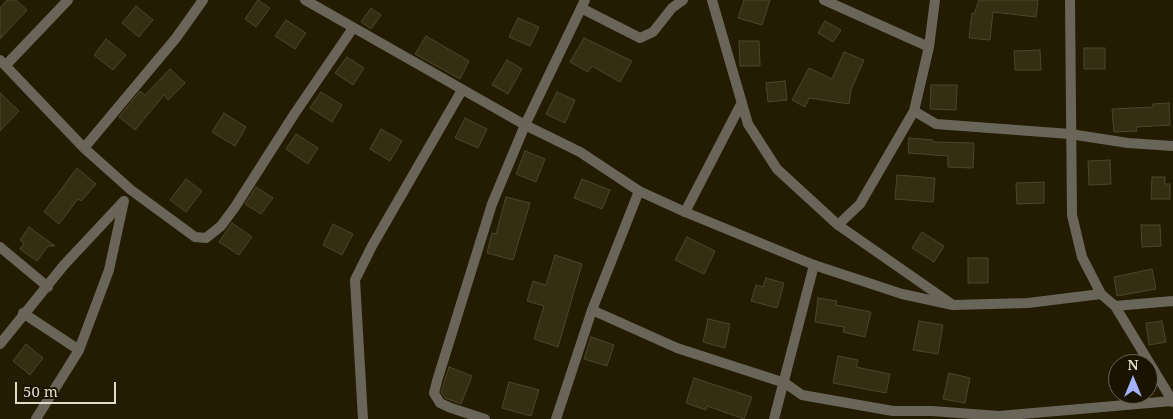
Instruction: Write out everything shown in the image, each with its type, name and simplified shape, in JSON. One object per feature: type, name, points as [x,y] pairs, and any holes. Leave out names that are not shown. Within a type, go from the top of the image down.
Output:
[{"type":"street","points":[[68,0],[3,63],[84,148],[131,190],[195,237],[206,238],[221,226],[294,113],[353,28]]},
{"type":"street","points":[[84,148],[176,38],[203,0]]},
{"type":"street","points":[[305,0],[525,125],[580,152],[639,191],[814,265],[902,294],[953,305],[1028,303],[1101,294]]},
{"type":"street","points":[[485,419],[451,408],[440,402],[434,393],[492,204],[525,125],[583,4],[640,38],[653,32],[672,8],[683,0]]},
{"type":"street","points":[[712,0],[748,124],[776,168],[838,225],[953,305]]},
{"type":"street","points":[[824,0],[929,47]]},
{"type":"street","points":[[838,225],[860,204],[914,111],[929,47],[935,0]]},
{"type":"street","points":[[592,310],[677,348],[785,383],[802,395],[884,409],[932,411],[969,417],[1173,401],[1115,306],[1101,294],[1082,258],[1072,215],[1070,0]]},
{"type":"street","points":[[363,419],[355,280],[372,246],[462,90]]},
{"type":"street","points":[[685,212],[741,104]]},
{"type":"street","points":[[914,111],[936,124],[1070,134],[1173,146]]},
{"type":"street","points":[[0,344],[23,313],[48,287],[64,265],[124,201],[131,190]]},
{"type":"street","points":[[556,419],[592,310],[639,191]]},
{"type":"street","points":[[36,419],[79,350],[109,270],[124,201]]},
{"type":"street","points":[[0,247],[48,287]]},
{"type":"street","points":[[774,419],[785,383],[814,265]]},
{"type":"street","points":[[1115,306],[1173,301]]},
{"type":"street","points":[[23,313],[79,350]]},
{"type":"building","points":[[7,0],[16,0],[27,10],[0,39],[0,8]]},
{"type":"building","points":[[258,0],[270,8],[256,27],[245,19]]},
{"type":"building","points":[[744,0],[770,0],[762,25],[738,18]]},
{"type":"building","points":[[979,0],[1038,0],[1036,17],[993,12],[990,40],[969,38],[972,13],[974,14]]},
{"type":"building","points":[[136,6],[153,20],[139,37],[122,23]]},
{"type":"building","points":[[371,8],[381,15],[371,29],[361,22]]},
{"type":"building","points":[[518,18],[539,27],[530,46],[509,37]]},
{"type":"building","points":[[286,20],[306,33],[295,49],[275,36]]},
{"type":"building","points":[[825,21],[841,30],[833,42],[818,33]]},
{"type":"building","points":[[426,36],[469,61],[460,79],[415,54]]},
{"type":"building","points":[[584,38],[632,61],[620,82],[592,66],[588,72],[570,62]]},
{"type":"building","points":[[106,39],[126,55],[113,70],[94,55]]},
{"type":"building","points":[[739,41],[759,41],[760,66],[740,66]]},
{"type":"building","points":[[1084,48],[1105,48],[1105,69],[1084,69]]},
{"type":"building","points":[[1040,50],[1041,70],[1015,70],[1014,51]]},
{"type":"building","points":[[844,52],[864,60],[851,90],[849,104],[809,98],[805,107],[792,100],[809,68],[832,79]]},
{"type":"building","points":[[347,57],[364,68],[353,85],[335,73]]},
{"type":"building","points":[[507,60],[522,69],[508,94],[492,85]]},
{"type":"building","points":[[170,69],[185,83],[168,100],[164,95],[135,130],[119,117],[140,91],[145,95]]},
{"type":"building","points":[[785,81],[787,100],[768,102],[766,83]]},
{"type":"building","points":[[931,85],[957,85],[956,110],[930,109]]},
{"type":"building","points":[[321,92],[342,105],[332,122],[310,108]]},
{"type":"building","points":[[557,92],[575,100],[565,123],[546,114]]},
{"type":"building","points":[[0,93],[19,111],[0,131]]},
{"type":"building","points":[[1169,103],[1170,125],[1136,127],[1137,131],[1114,132],[1112,109],[1153,107],[1153,104]]},
{"type":"building","points":[[224,113],[246,127],[235,146],[212,132]]},
{"type":"building","points":[[465,118],[487,129],[478,148],[455,138]]},
{"type":"building","points":[[381,129],[402,141],[390,161],[370,149]]},
{"type":"building","points":[[296,134],[318,148],[308,164],[286,149]]},
{"type":"building","points":[[909,138],[933,140],[933,142],[974,143],[973,168],[948,167],[948,156],[908,153]]},
{"type":"building","points":[[525,151],[545,159],[536,182],[516,174]]},
{"type":"building","points":[[1110,160],[1111,184],[1089,185],[1088,161]]},
{"type":"building","points":[[77,168],[96,184],[81,201],[78,199],[59,224],[44,212]]},
{"type":"building","points":[[897,175],[935,178],[933,202],[895,199]]},
{"type":"building","points":[[1152,177],[1165,177],[1165,184],[1170,184],[1170,199],[1151,199]]},
{"type":"building","points":[[186,179],[202,191],[186,212],[170,200]]},
{"type":"building","points":[[582,179],[610,190],[602,209],[574,198]]},
{"type":"building","points":[[1044,182],[1044,203],[1017,204],[1016,183]]},
{"type":"building","points":[[256,187],[273,198],[261,214],[245,204]]},
{"type":"building","points":[[506,197],[530,203],[513,260],[487,253],[492,233],[496,234]]},
{"type":"building","points":[[232,223],[252,237],[239,255],[219,242]]},
{"type":"building","points":[[333,224],[353,234],[342,255],[323,245]]},
{"type":"building","points":[[1141,225],[1160,225],[1161,246],[1142,247]]},
{"type":"building","points":[[29,227],[55,246],[48,246],[37,261],[20,249],[24,243],[20,240]]},
{"type":"building","points":[[922,232],[944,246],[934,262],[912,248]]},
{"type":"building","points":[[687,237],[715,251],[704,274],[675,260]]},
{"type":"building","points":[[555,255],[582,264],[558,347],[534,339],[544,306],[527,301],[533,281],[546,285]]},
{"type":"building","points":[[968,258],[988,258],[988,283],[968,283]]},
{"type":"building","points":[[1152,269],[1156,289],[1117,296],[1114,277]]},
{"type":"building","points":[[766,278],[784,283],[777,308],[751,301],[756,285],[763,287]]},
{"type":"building","points":[[818,298],[837,301],[836,305],[871,312],[865,337],[843,332],[844,327],[815,322]]},
{"type":"building","points":[[708,319],[730,324],[725,348],[703,342]]},
{"type":"building","points":[[919,321],[943,325],[938,354],[913,350]]},
{"type":"building","points":[[1162,321],[1166,342],[1149,345],[1146,323]]},
{"type":"building","points":[[591,337],[614,345],[607,366],[584,359]]},
{"type":"building","points":[[26,344],[43,358],[30,375],[13,361]]},
{"type":"building","points":[[838,356],[858,360],[856,367],[890,374],[886,393],[833,383]]},
{"type":"building","points":[[449,367],[472,376],[461,404],[445,398],[441,392]]},
{"type":"building","points":[[949,373],[970,378],[965,403],[943,399]]},
{"type":"building","points":[[694,378],[752,397],[744,419],[707,406],[706,410],[686,403]]},
{"type":"building","points":[[509,382],[539,390],[531,416],[502,408]]}]
